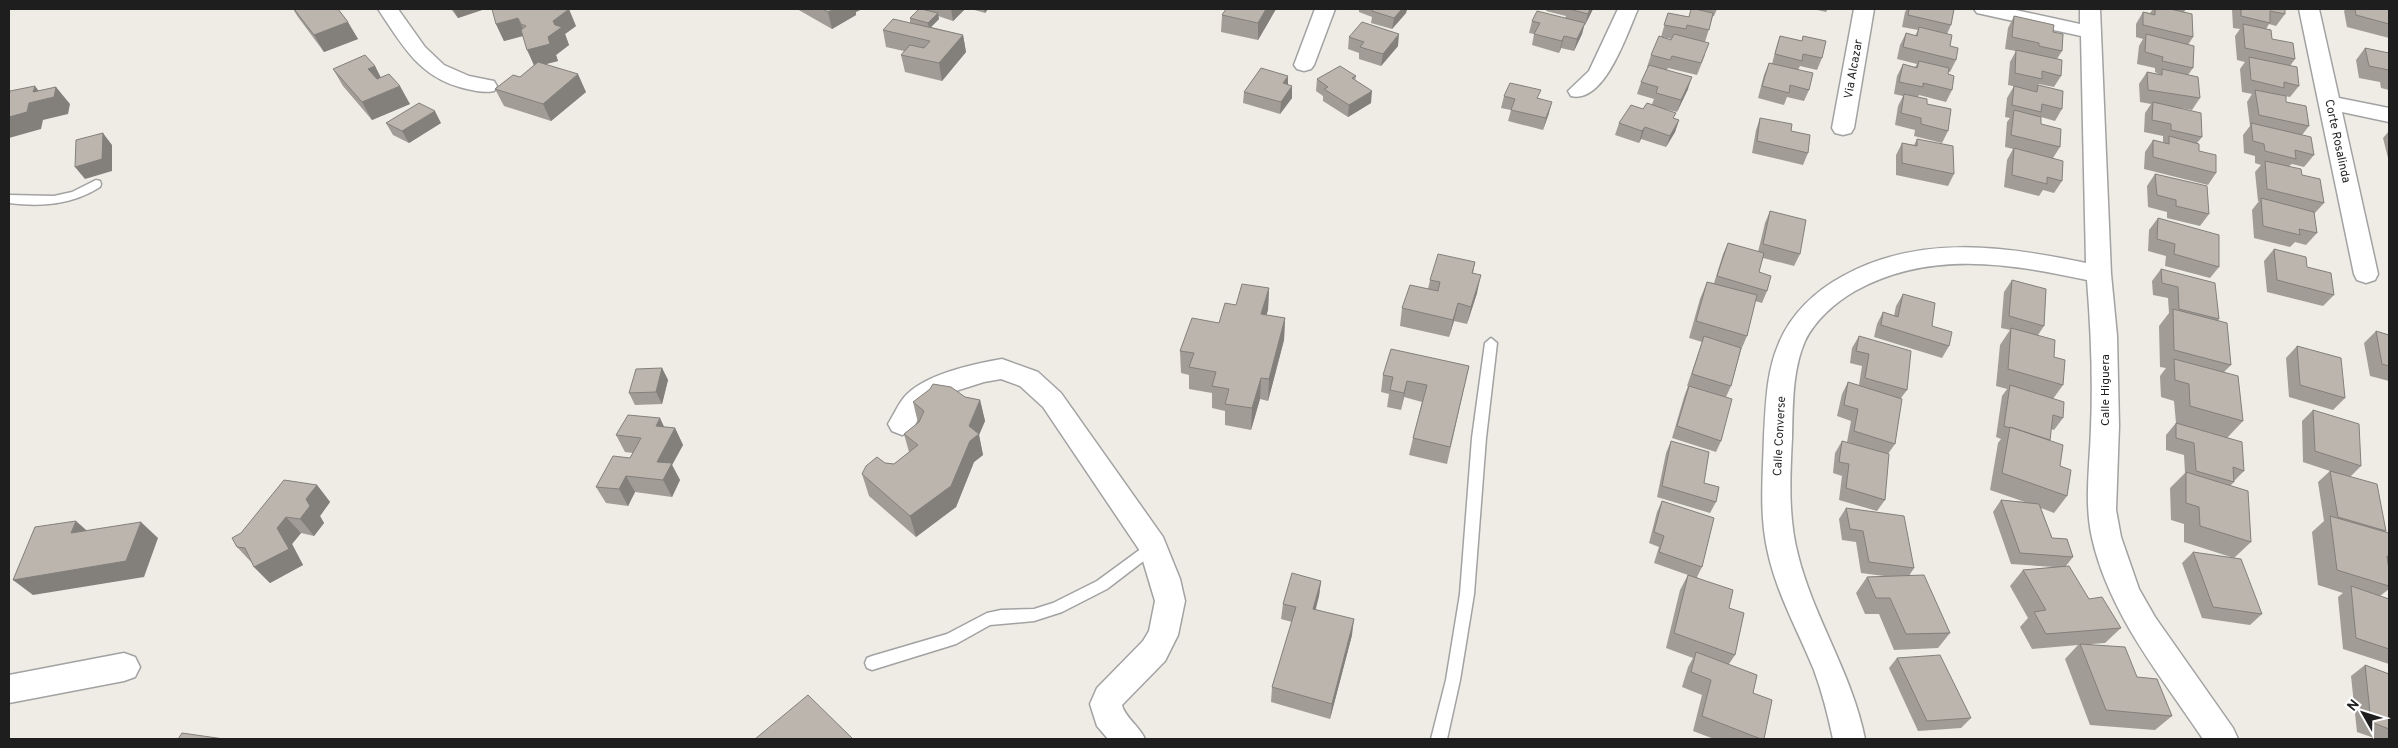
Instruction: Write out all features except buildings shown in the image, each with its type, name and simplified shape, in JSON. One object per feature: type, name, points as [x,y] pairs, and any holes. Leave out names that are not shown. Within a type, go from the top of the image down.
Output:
[{"type":"street","points":[[388,9],[429,67],[450,79],[486,86]]},
{"type":"street","points":[[1304,65],[1324,9]]},
{"type":"street","points":[[1579,91],[1599,72],[1628,9]]},
{"type":"street","name":"Via Alcazar","points":[[1843,128],[1864,9]]},
{"type":"street","points":[[1984,9],[2091,20]]},
{"type":"street","name":"Corte Rosalinda","points":[[2309,9],[2366,274]]},
{"type":"street","name":"Calle Higuera","points":[[2091,20],[2099,274],[2104,336],[2105,426],[2102,510],[2106,537],[2114,565],[2126,595],[2144,626],[2228,737]]},
{"type":"street","points":[[2330,102],[2389,115]]},
{"type":"street","name":"Calle Converse","points":[[1849,739],[1840,702],[1829,670],[1791,583],[1778,521],[1776,478],[1779,402],[1786,358],[1793,340],[1815,308],[1835,292],[1865,274],[1908,261],[1932,257],[1983,255],[2039,261],[2099,274]]},
{"type":"street","points":[[902,424],[919,398],[931,389],[959,378],[1002,369],[1029,379],[1052,400],[1153,546],[1165,579],[1170,601],[1163,635],[1154,651],[1108,698],[1104,706],[1107,716],[1129,739]]},
{"type":"street","points":[[9,689],[124,668]]},
{"type":"lane","points":[[9,199],[45,201],[66,198],[85,193],[96,184]]},
{"type":"lane","points":[[1439,739],[1453,680],[1467,594],[1479,438],[1490,343]]},
{"type":"lane","points":[[872,663],[951,639],[987,619],[1001,616],[1034,615],[1057,608],[1102,585],[1153,546]]}]
